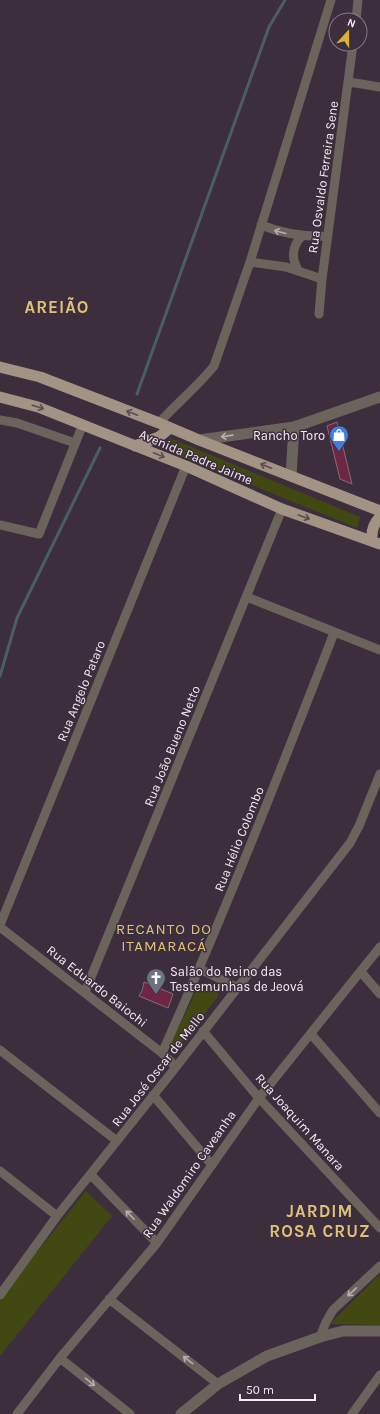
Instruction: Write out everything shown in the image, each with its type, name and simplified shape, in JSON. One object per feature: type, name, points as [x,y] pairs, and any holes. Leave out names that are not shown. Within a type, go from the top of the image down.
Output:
[{"type":"main road","name":"Avenida Padre Jaime","points":[[0,367],[40,377],[380,511]]},
{"type":"main road","name":"Avenida Padre Jaime","points":[[0,397],[38,407],[82,424],[186,466],[282,509],[376,543]]},
{"type":"main road","points":[[135,446],[152,441],[170,428]]},
{"type":"main road","points":[[376,543],[371,536],[374,525],[380,517]]},
{"type":"street","points":[[159,423],[214,366],[250,262],[331,0]]},
{"type":"street","points":[[357,12],[358,0]]},
{"type":"street","name":"Rua Osvaldo Ferreira Sene","points":[[319,314],[322,279],[352,52]]},
{"type":"street","points":[[349,82],[380,87]]},
{"type":"street","points":[[261,225],[280,232],[302,236],[328,236]]},
{"type":"street","points":[[298,270],[293,254],[296,244],[302,236]]},
{"type":"street","points":[[250,262],[298,270],[322,279]]},
{"type":"street","points":[[199,440],[294,427],[380,397]]},
{"type":"street","points":[[0,420],[17,423],[76,443]]},
{"type":"street","points":[[0,525],[39,534],[76,443],[82,424]]},
{"type":"street","points":[[291,476],[294,427]]},
{"type":"street","name":"Rua Angelo Pataro","points":[[0,926],[186,466]]},
{"type":"street","name":"Rua João Bueno Netto","points":[[85,992],[282,509]]},
{"type":"street","points":[[247,597],[334,633],[380,650]]},
{"type":"street","name":"Rua Hélio Colombo","points":[[162,1053],[200,970],[282,768],[334,633]]},
{"type":"street","name":"Rua José Oscar de Mello","points":[[0,1295],[57,1216],[91,1176],[350,843],[359,826],[380,774]]},
{"type":"street","name":"Rua Eduardo Baiochi","points":[[0,926],[162,1053],[176,1067]]},
{"type":"street","name":"Rua Waldomiro Caveanha","points":[[17,1414],[109,1298],[157,1243],[259,1098],[380,947]]},
{"type":"street","points":[[200,970],[238,988]]},
{"type":"street","points":[[361,972],[380,994]]},
{"type":"street","name":"Rua Joaquim Manara","points":[[203,1031],[259,1098],[380,1228]]},
{"type":"street","points":[[311,1034],[380,1113]]},
{"type":"street","points":[[0,1050],[117,1141]]},
{"type":"street","points":[[153,1095],[212,1165]]},
{"type":"street","points":[[0,1171],[57,1216]]},
{"type":"street","points":[[91,1176],[157,1243]]},
{"type":"street","points":[[320,1337],[333,1310],[380,1266]]},
{"type":"street","points":[[109,1298],[218,1384]]},
{"type":"street","points":[[181,1414],[218,1384],[267,1356],[320,1337],[343,1331],[380,1331]]},
{"type":"street","points":[[60,1358],[130,1414]]},
{"type":"street","points":[[352,1414],[380,1375]]},
{"type":"green space","points":[[170,438],[360,517],[357,528],[161,448]]},
{"type":"green space","points":[[205,983],[214,987],[219,995],[177,1049],[169,1047],[198,987]]},
{"type":"green space","points":[[86,1191],[112,1216],[0,1356],[0,1298]]},
{"type":"green space","points":[[380,1274],[380,1325],[330,1324]]},
{"type":"building","name":"Rancho Toro","points":[[337,422],[352,484],[340,479],[327,426]]},
{"type":"building","name":"Salão do Reino das Testemunhas de Jeová","points":[[144,982],[173,994],[168,1008],[139,996]]},
{"type":"waterway","points":[[137,394],[269,27],[285,0]]},
{"type":"waterway","points":[[0,676],[17,618],[100,448]]},
{"type":"place","name":"Rancho Toro","points":[[339,452]]},
{"type":"place","name":"Salão do Reino das Testemunhas de Jeová","points":[[156,995]]},
{"type":"district","name":"AREIÃO","points":[[57,307]]},
{"type":"district","name":"RECANTO DO ITAMARACÁ","points":[[164,938]]},
{"type":"district","name":"JARDIM ROSA CRUZ","points":[[320,1221]]}]
